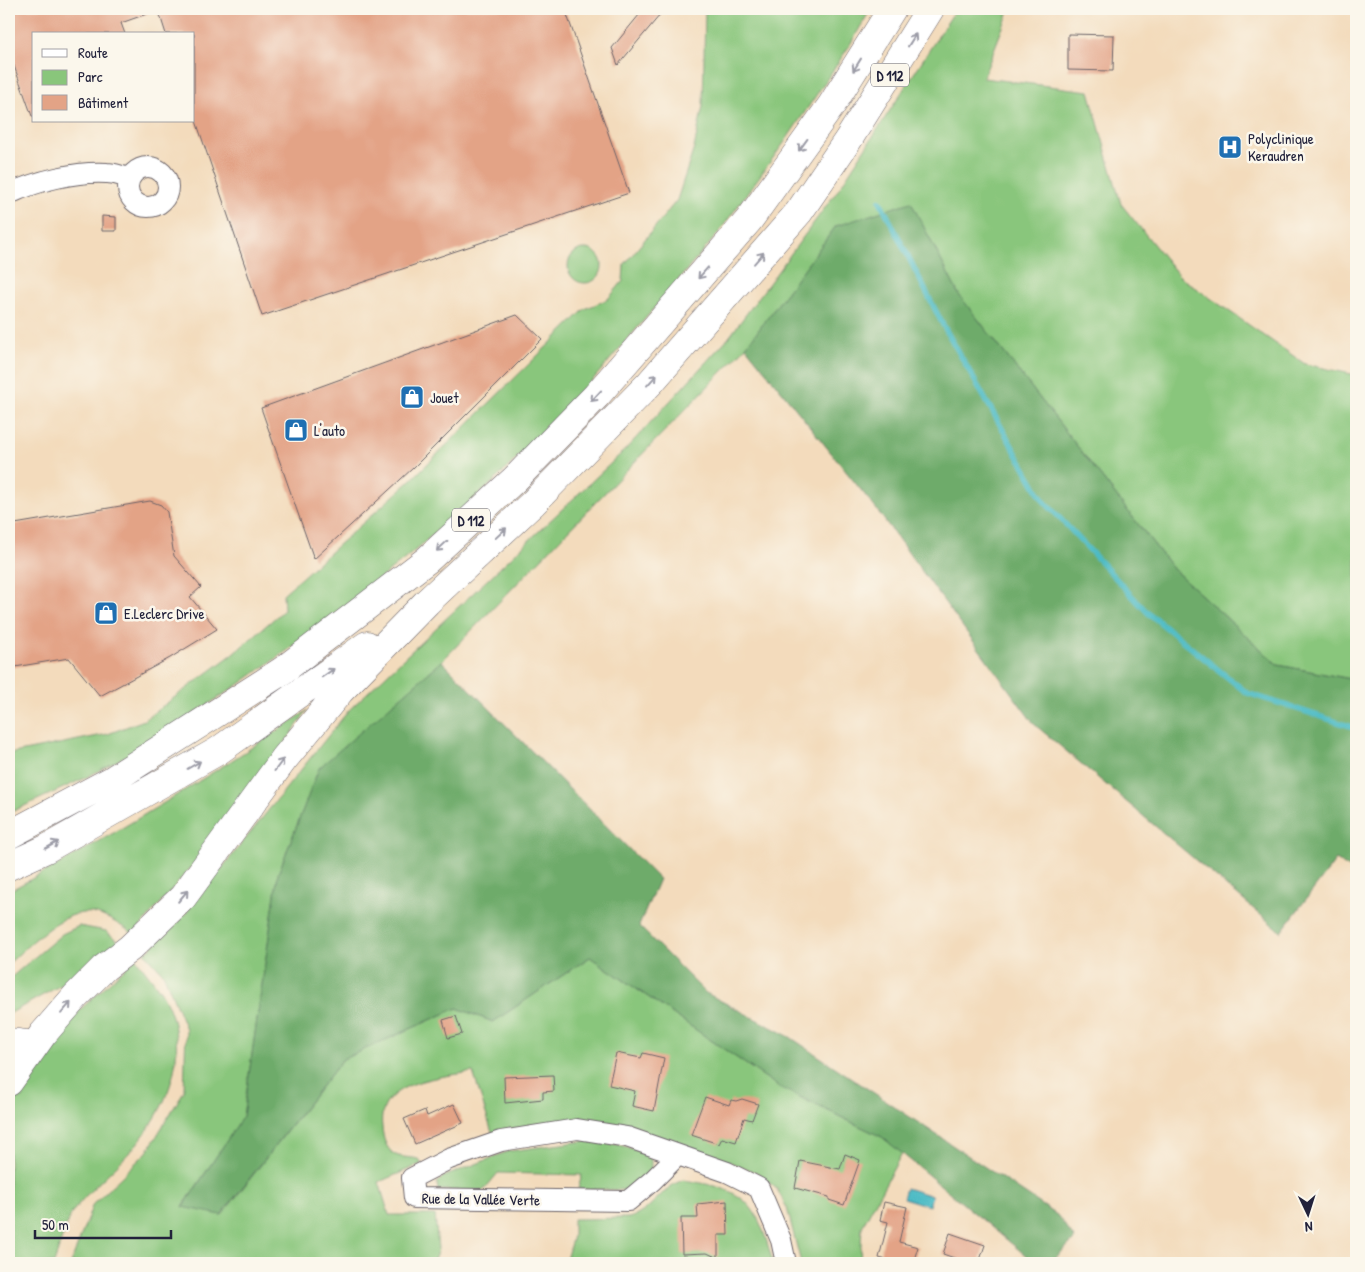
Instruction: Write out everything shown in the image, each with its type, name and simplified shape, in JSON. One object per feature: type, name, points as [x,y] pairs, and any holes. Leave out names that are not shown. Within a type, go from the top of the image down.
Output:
[{"type":"highway","name":"D 112","points":[[12,833],[112,780],[282,671],[427,560],[515,479],[596,396],[749,220],[831,106],[892,9]]},
{"type":"highway","name":"D 112","points":[[9,866],[46,849],[218,751],[427,602],[533,503],[650,383],[799,212],[848,140],[930,9]]},
{"type":"highway","points":[[9,1082],[22,1043],[76,996],[104,968],[130,948],[182,897],[284,759],[334,698],[427,602]]},
{"type":"street","points":[[9,194],[28,185],[68,177],[108,173],[130,178]]},
{"type":"street","name":"Rue de la Vallée Verte","points":[[678,1155],[628,1201],[414,1198],[412,1178],[449,1160],[502,1141],[577,1129],[627,1137],[727,1172],[759,1188],[781,1240],[786,1263]]},
{"type":"green space","points":[[705,9],[871,9],[848,48],[784,143],[716,236],[579,396],[493,482],[411,554],[305,638],[238,685],[141,748],[85,778],[9,813],[9,754],[108,734],[144,720],[233,654],[284,610],[283,594],[408,483],[585,309],[608,299],[623,281],[624,265],[677,200],[694,148],[703,106]]},
{"type":"green space","points":[[956,9],[1010,9],[983,78],[1089,91],[1121,204],[1180,277],[1305,364],[1356,375],[1356,680],[1278,665],[1174,570],[959,295],[911,203],[836,226],[746,347],[442,661],[319,769],[278,874],[243,1117],[183,1206],[222,1215],[343,1059],[457,1008],[493,1022],[590,957],[779,1087],[882,1137],[902,1153],[862,1227],[860,1263],[801,1263],[787,1208],[777,1189],[756,1172],[675,1142],[582,1121],[536,1125],[493,1136],[473,1072],[428,1079],[413,1084],[399,1091],[389,1100],[383,1112],[382,1131],[388,1148],[397,1156],[420,1160],[421,1164],[379,1182],[389,1215],[435,1215],[438,1249],[435,1258],[428,1263],[71,1263],[93,1204],[147,1152],[184,1091],[186,1029],[163,973],[145,953],[177,924],[349,710],[625,450],[730,336],[838,190]]},
{"type":"green space","points":[[911,202],[959,295],[1174,570],[1278,665],[1356,680],[1356,872],[1336,860],[1281,932],[1034,724],[877,510],[746,347],[836,226]]},
{"type":"green space","points":[[585,249],[592,250],[597,254],[601,259],[601,273],[597,278],[592,282],[585,283],[578,282],[573,278],[569,273],[568,266],[569,259],[573,254],[578,250]]},
{"type":"green space","points":[[442,661],[659,879],[639,926],[706,993],[790,1037],[1057,1215],[1075,1239],[1050,1263],[1035,1263],[882,1137],[779,1087],[590,957],[493,1022],[457,1008],[343,1059],[221,1215],[183,1207],[243,1116],[278,874],[319,768]]},
{"type":"green space","points":[[307,711],[234,817],[134,934],[112,920],[97,914],[73,915],[49,928],[9,963],[9,891],[160,805]]},
{"type":"green space","points":[[79,926],[106,931],[121,944],[90,969],[9,1014],[9,979],[62,934]]},
{"type":"green space","points":[[136,958],[161,992],[171,1012],[176,1033],[174,1073],[167,1093],[159,1112],[135,1146],[88,1193],[74,1210],[65,1229],[54,1263],[9,1263],[9,1102],[70,1019]]},
{"type":"green space","points":[[584,1141],[619,1145],[636,1150],[651,1159],[651,1170],[626,1190],[578,1189],[582,1175],[498,1173],[483,1191],[438,1190],[437,1183],[443,1177],[509,1151]]},
{"type":"green space","points":[[683,1180],[722,1188],[746,1202],[761,1226],[773,1263],[565,1263],[573,1236],[573,1219],[629,1218],[644,1211],[668,1188]]},
{"type":"water","points":[[906,1188],[932,1196],[929,1206],[903,1198]]},
{"type":"building","points":[[9,9],[155,9],[155,11],[121,23],[124,32],[32,32],[32,116],[9,52]]},
{"type":"building","points":[[158,9],[565,9],[629,193],[262,316],[195,118],[195,32],[165,32]]},
{"type":"building","points":[[644,9],[665,9],[618,65],[612,48]]},
{"type":"building","points":[[1068,34],[1114,35],[1113,71],[1068,70]]},
{"type":"building","points":[[102,216],[116,217],[116,231],[102,231]]},
{"type":"building","points":[[517,315],[542,339],[413,468],[314,559],[261,408]]},
{"type":"building","name":"E.Leclerc Drive","points":[[150,501],[161,505],[167,512],[174,556],[201,587],[190,597],[217,629],[170,658],[100,696],[69,658],[9,668],[9,525]]},
{"type":"building","points":[[456,1016],[462,1034],[448,1038],[443,1020]]},
{"type":"building","points":[[616,1053],[641,1058],[643,1053],[664,1058],[654,1111],[632,1106],[635,1091],[609,1085]]},
{"type":"building","points":[[553,1075],[554,1091],[543,1092],[543,1099],[505,1103],[504,1077]]},
{"type":"building","points":[[705,1097],[729,1105],[731,1100],[742,1099],[758,1104],[752,1120],[744,1118],[736,1142],[722,1138],[719,1144],[691,1135]]},
{"type":"building","points":[[454,1104],[463,1123],[415,1144],[404,1119],[425,1110],[427,1116]]},
{"type":"building","points":[[845,1154],[860,1160],[844,1205],[829,1200],[829,1197],[795,1188],[800,1161],[840,1169]]},
{"type":"building","points":[[727,1201],[728,1235],[718,1235],[718,1258],[707,1253],[682,1254],[681,1218],[698,1218],[697,1204]]},
{"type":"building","points":[[884,1202],[907,1207],[899,1242],[918,1247],[913,1263],[899,1263],[879,1258],[888,1222],[880,1220]]},
{"type":"building","points":[[950,1233],[985,1245],[979,1263],[959,1263],[960,1260],[943,1254]]},
{"type":"waterway","points":[[880,201],[943,325],[1043,500],[1147,612],[1247,693],[1356,728]]},
{"type":"place","name":"Polyclinique Keraudren","points":[[1230,147]]},
{"type":"place","name":"Jouet","points":[[412,397]]},
{"type":"place","name":"L'auto","points":[[296,430]]},
{"type":"place","name":"E.Leclerc Drive","points":[[106,613]]}]
